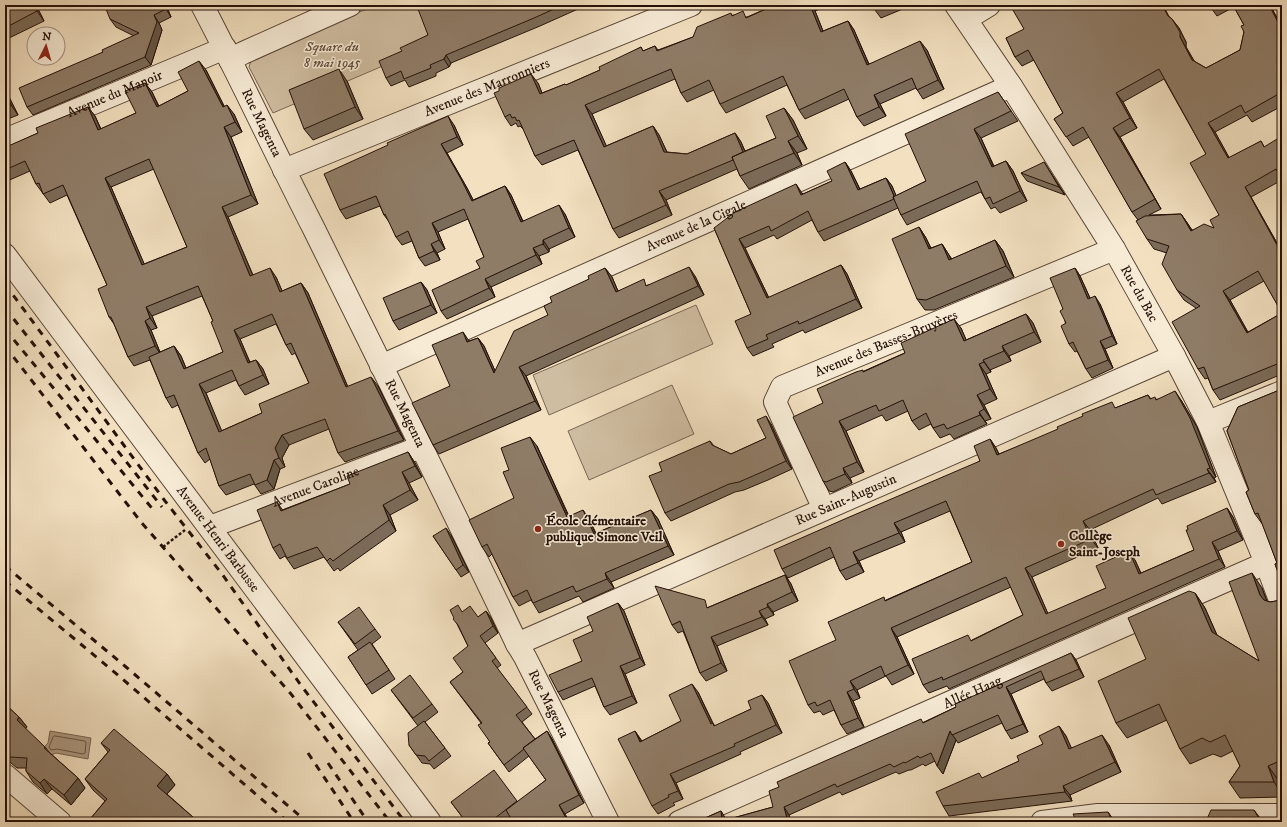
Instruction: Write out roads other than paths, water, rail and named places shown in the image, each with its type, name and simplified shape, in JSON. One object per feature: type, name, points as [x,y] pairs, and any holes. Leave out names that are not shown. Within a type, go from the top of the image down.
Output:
[{"type":"street","name":"Rue Magenta","points":[[202,5],[382,366],[517,644],[525,657],[608,822]]},
{"type":"street","name":"Avenue du Manoir","points":[[5,140],[227,54],[243,52],[350,5]]},
{"type":"street","name":"Avenue des Marronniers","points":[[284,170],[691,5]]},
{"type":"street","points":[[961,12],[989,5]]},
{"type":"street","name":"Rue du Bac","points":[[961,12],[1011,86],[1114,249],[1174,356],[1208,422],[1282,605]]},
{"type":"street","name":"Avenue de la Cigale","points":[[382,366],[1011,86]]},
{"type":"street","name":"Avenue des Basses-Bruyères","points":[[824,509],[775,402],[782,387],[1114,249]]},
{"type":"street","name":"Avenue Henri Barbusse","points":[[5,255],[430,822]]},
{"type":"street","name":"Rue Saint-Augustin","points":[[517,644],[1174,356]]},
{"type":"street","points":[[1208,422],[1282,392]]},
{"type":"street","name":"Avenue Caroline","points":[[210,527],[421,447]]},
{"type":"street","name":"Allée Haag","points":[[679,822],[1266,563]]},
{"type":"street","points":[[5,775],[60,822]]},
{"type":"street","points":[[1042,822],[1098,815],[1197,819],[1282,815]]},
{"type":"water","points":[[50,731],[91,738],[88,759],[56,753],[51,755],[43,748],[48,743]]},
{"type":"railway","points":[[5,284],[165,501],[222,574],[300,684],[405,822]]},
{"type":"railway","points":[[5,308],[162,507]]},
{"type":"railway","points":[[5,329],[155,512]]},
{"type":"railway","points":[[5,346],[141,522],[291,694],[390,822]]},
{"type":"railway","points":[[5,566],[307,822]]},
{"type":"railway","points":[[5,581],[119,676],[288,822]]},
{"type":"railway","points":[[308,753],[354,822]]},
{"type":"railway","points":[[328,763],[368,822]]},
{"type":"place","name":"École élémentaire publique Simone Veil","points":[[538,529]]},
{"type":"place","name":"Collège Saint-Joseph","points":[[1061,544]]},
{"type":"park label","name":"Square du 8 mai 1945","points":[[332,56]]}]
